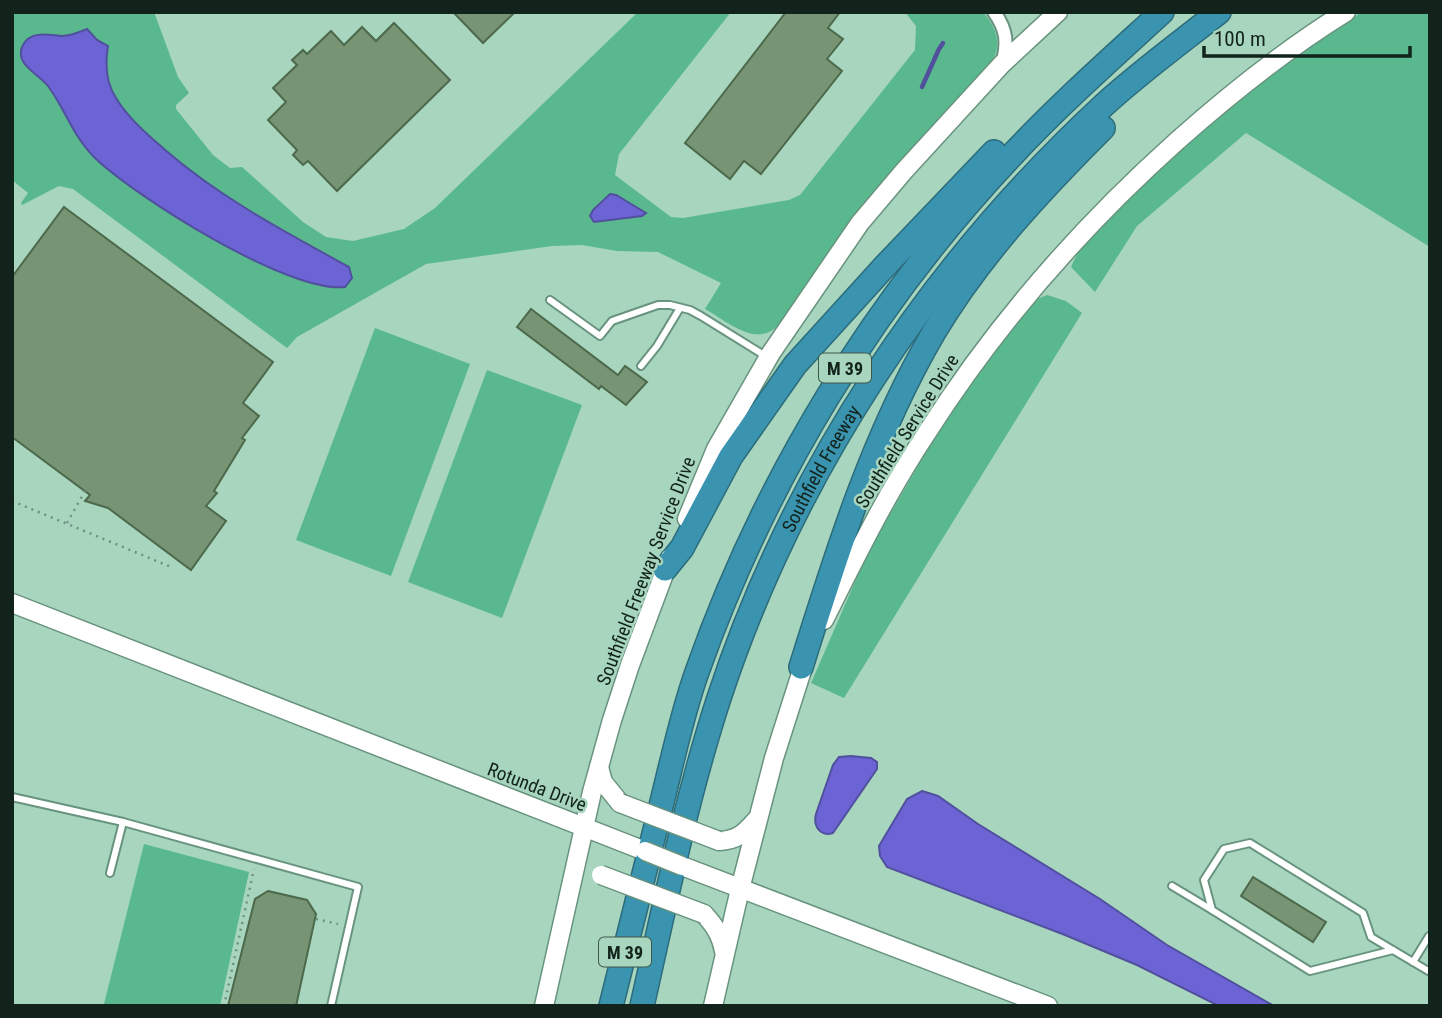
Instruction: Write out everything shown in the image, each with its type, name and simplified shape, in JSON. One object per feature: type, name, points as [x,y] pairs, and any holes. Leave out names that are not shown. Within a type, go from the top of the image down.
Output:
[{"type":"highway","points":[[665,569],[682,548],[738,445],[795,365],[828,327],[1049,96],[1092,58],[1160,12]]},
{"type":"highway","name":"Southfield Freeway","points":[[611,1006],[682,716],[728,592],[787,467],[852,356],[937,241],[1046,120],[1160,12]]},
{"type":"highway","name":"Southfield Freeway","points":[[642,1006],[697,775],[719,699],[750,614],[812,482],[876,373],[949,270],[1047,161],[1105,104],[1219,12]]},
{"type":"highway","points":[[801,667],[835,556],[856,502],[904,386],[935,331],[958,294],[1017,218],[1070,160],[1133,98],[1159,59]]},
{"type":"main road","name":"Southfield Freeway Service Drive","points":[[544,1006],[599,766],[630,665],[665,569],[716,449],[768,358],[860,223],[1002,64],[1058,12]]},
{"type":"main road","name":"Southfield Service Drive","points":[[713,1006],[758,818],[801,667],[864,540],[925,434],[984,349],[1044,273],[1146,169],[1203,118],[1287,52],[1346,12]]},
{"type":"main road","name":"Rotunda Drive","points":[[12,603],[716,880],[1048,1006]]},
{"type":"main road","points":[[599,766],[603,782],[620,803],[719,841],[733,841],[744,834],[758,818]]},
{"type":"main road","points":[[570,894],[584,878],[601,875],[704,914],[721,938],[724,955]]},
{"type":"street","points":[[994,12],[1002,23],[1006,36],[1007,46],[1002,64]]},
{"type":"lane","points":[[550,300],[600,336],[612,321],[658,305],[690,310],[768,358]]},
{"type":"lane","points":[[641,366],[657,346],[680,308]]},
{"type":"lane","points":[[12,797],[123,822],[359,887],[331,1006]]},
{"type":"lane","points":[[110,873],[123,822]]},
{"type":"lane","points":[[1212,910],[1204,880],[1224,849],[1250,843],[1363,913],[1371,937],[1430,972]]},
{"type":"lane","points":[[1172,886],[1310,971],[1393,950]]},
{"type":"lane","points":[[1413,962],[1429,936]]},
{"type":"path","points":[[67,523],[85,491]]},
{"type":"path","points":[[12,500],[171,566]]},
{"type":"path","points":[[224,1006],[254,869]]},
{"type":"path","points":[[317,919],[338,924]]},
{"type":"green space","points":[[19,12],[154,12],[178,77],[189,93],[176,105],[176,109],[213,155],[230,168],[242,167],[303,222],[326,237],[353,241],[404,229],[435,208],[638,12],[731,12],[619,154],[615,175],[671,217],[683,218],[789,200],[800,195],[915,50],[916,26],[905,12],[983,12],[993,27],[997,49],[984,74],[908,154],[852,224],[782,321],[764,334],[744,332],[705,309],[721,283],[658,252],[617,251],[582,245],[552,246],[426,264],[297,337],[287,348],[73,189],[59,186],[22,205],[28,193],[12,180],[12,15]]},
{"type":"green space","points":[[1362,12],[1430,12],[1430,247],[1246,133],[1137,226],[1095,292],[1071,267],[1083,245],[1099,226],[1189,142],[1273,74]]},
{"type":"green space","points":[[1047,295],[1066,301],[1082,313],[844,698],[811,683],[868,552],[929,447],[975,377],[1035,300]]},
{"type":"green space","points":[[375,328],[470,364],[391,576],[296,540]]},
{"type":"green space","points":[[487,370],[582,405],[502,618],[408,582]]},
{"type":"green space","points":[[144,844],[249,872],[220,1006],[104,1004]]},
{"type":"shaded area","points":[[87,29],[97,40],[108,46],[110,86],[121,105],[138,125],[207,183],[277,227],[349,267],[352,278],[345,287],[320,285],[288,275],[214,240],[143,195],[94,157],[80,140],[48,86],[21,58],[26,40],[35,35],[65,36]]},
{"type":"shaded area","points":[[610,194],[646,213],[642,216],[594,222],[590,216],[593,210]]},
{"type":"shaded area","points":[[839,757],[871,758],[877,762],[877,769],[833,833],[821,832],[815,818],[833,765]]},
{"type":"shaded area","points":[[922,791],[938,796],[1167,945],[1274,1006],[1219,1006],[1137,965],[887,867],[880,856],[879,846],[907,799]]},
{"type":"building","points":[[453,12],[515,12],[483,43]]},
{"type":"building","points":[[786,12],[840,12],[828,28],[843,39],[827,59],[842,71],[761,174],[744,161],[730,179],[685,143]]},
{"type":"building","points":[[394,23],[450,80],[337,191],[308,161],[303,165],[293,155],[297,150],[268,120],[286,102],[273,88],[297,65],[292,60],[303,50],[307,54],[331,31],[344,45],[362,27],[376,41]]},
{"type":"building","points":[[64,207],[273,362],[243,403],[259,416],[242,438],[245,440],[214,491],[217,493],[206,506],[226,521],[191,570],[108,508],[85,501],[90,495],[12,437],[12,277]]},
{"type":"building","points":[[531,309],[618,375],[625,366],[647,382],[626,405],[601,386],[599,389],[517,327]]},
{"type":"building","points":[[1253,877],[1326,922],[1313,942],[1241,896]]},
{"type":"building","points":[[268,891],[307,900],[316,914],[296,1006],[228,1006],[255,899]]},
{"type":"waterway","points":[[922,87],[943,43]]}]
